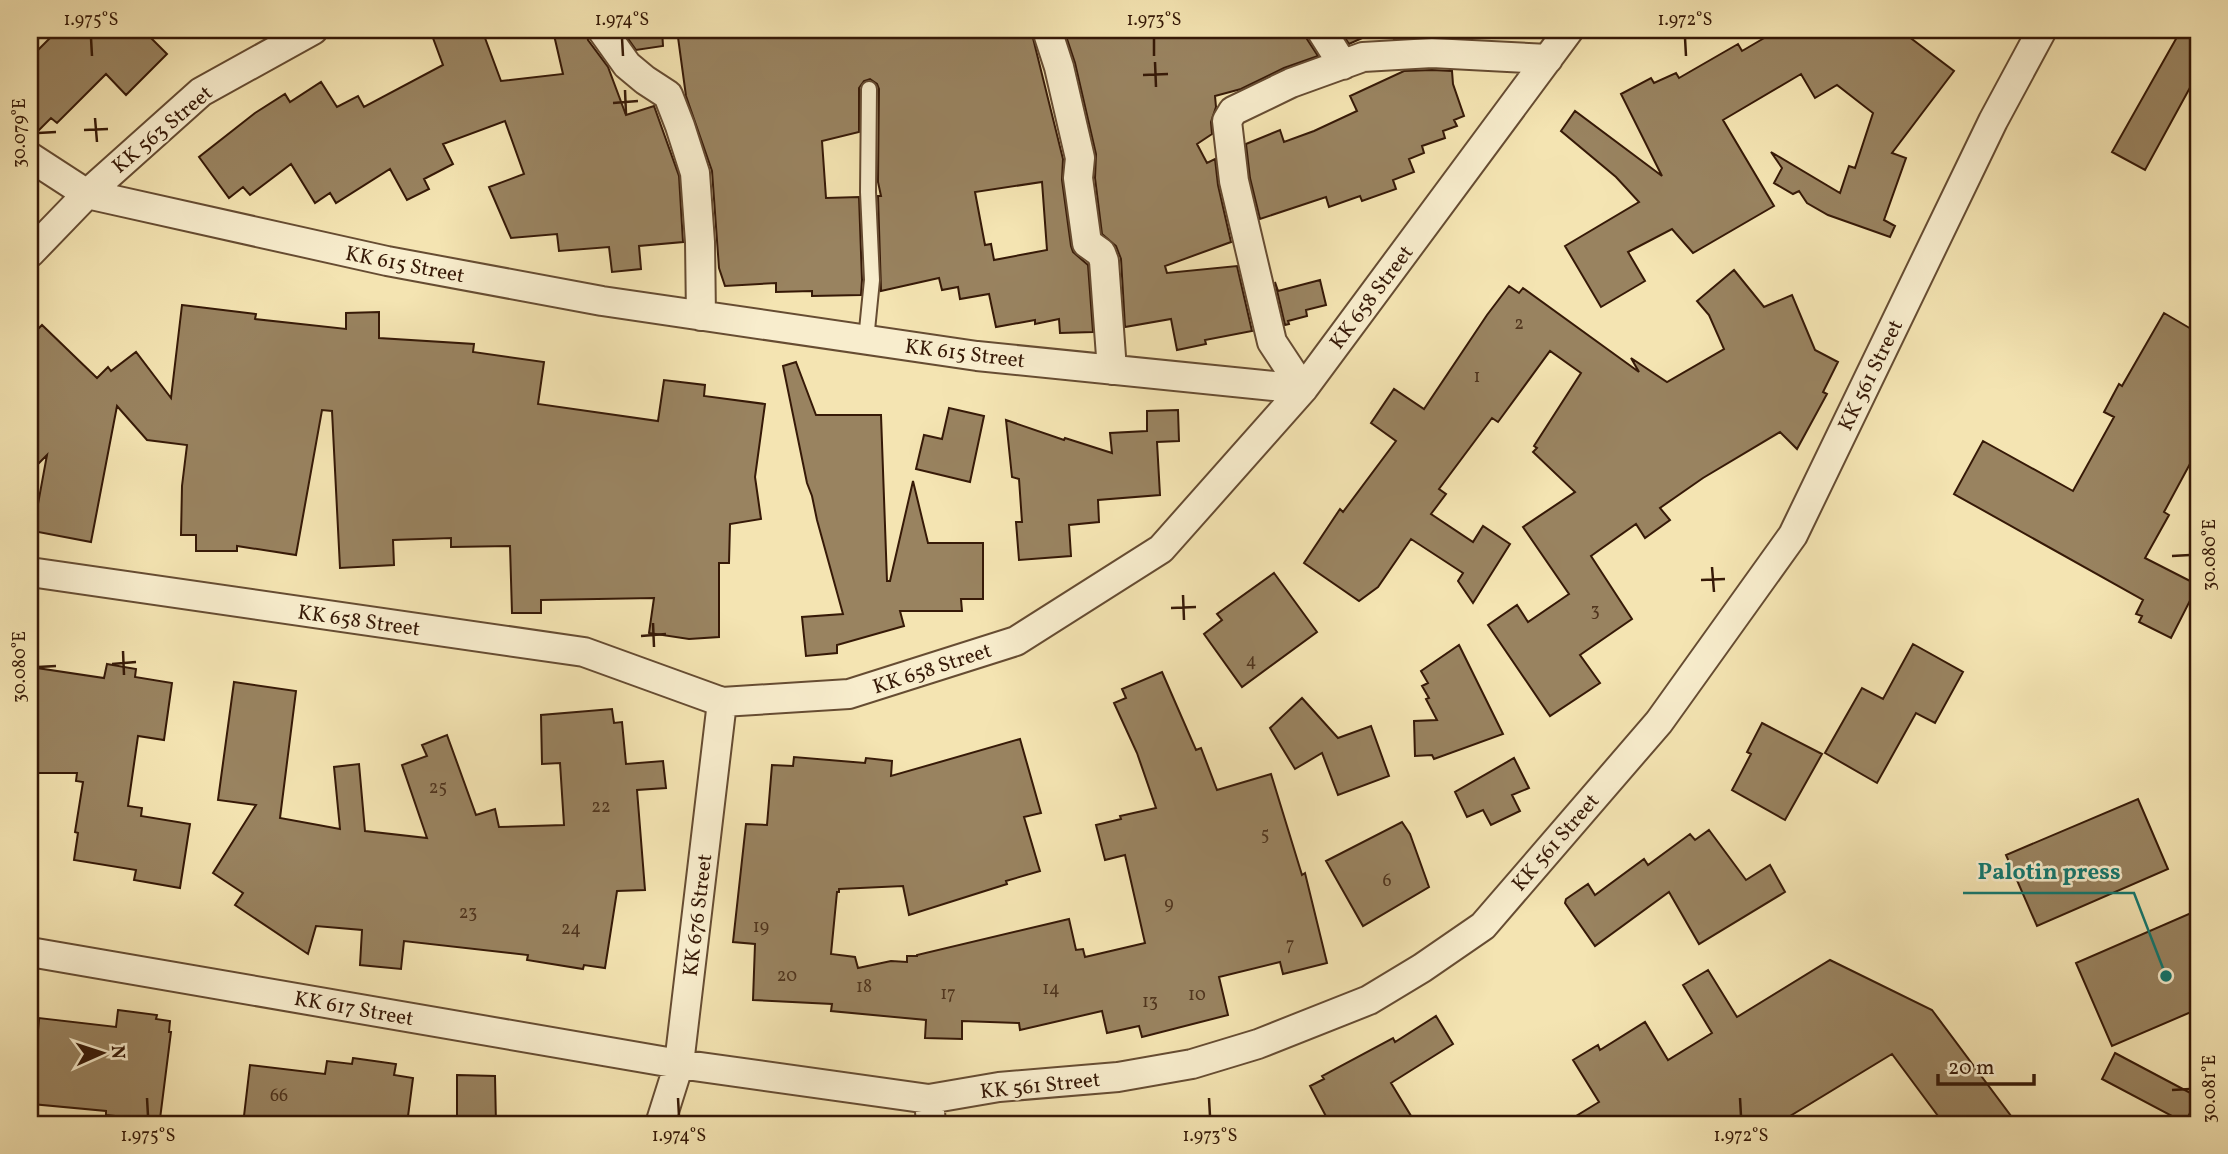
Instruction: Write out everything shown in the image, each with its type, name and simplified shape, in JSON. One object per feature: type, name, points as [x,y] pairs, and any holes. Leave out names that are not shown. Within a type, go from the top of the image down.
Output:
[{"type":"street","name":"KK 563 Street","points":[[30,253],[86,194],[201,92],[313,30]]},
{"type":"street","points":[[602,30],[627,65],[668,94],[680,126],[695,173],[700,242],[701,316]]},
{"type":"street","points":[[1047,30],[1059,67],[1080,158],[1078,178],[1087,243],[1101,253],[1104,261],[1112,370]]},
{"type":"street","points":[[1321,30],[1343,65]]},
{"type":"street","name":"KK 658 Street","points":[[30,572],[584,652],[722,702],[849,694],[1016,641],[1161,549],[1303,389],[1569,30]]},
{"type":"street","name":"KK 561 Street","points":[[679,1064],[930,1112],[999,1087],[1130,1075],[1192,1064],[1258,1044],[1369,1000],[1483,926],[1660,722],[1793,535],[1993,121],[2042,30]]},
{"type":"street","points":[[1303,389],[1272,342],[1234,181],[1227,121],[1233,111],[1291,83],[1363,57],[1432,53],[1548,59]]},
{"type":"street","name":"KK 615 Street","points":[[30,157],[86,194],[387,261],[602,301],[977,356],[1303,389]]},
{"type":"street","name":"KK 676 Street","points":[[660,1124],[679,1064],[722,702]]},
{"type":"street","name":"KK 617 Street","points":[[30,952],[679,1064]]},
{"type":"lane","points":[[866,340],[872,280],[868,192],[869,89]]},
{"type":"building","points":[[58,30],[143,30],[167,54],[126,95],[106,74],[57,123],[51,118],[30,139],[30,58]]},
{"type":"building","points":[[430,30],[482,30],[501,81],[563,74],[554,35],[586,30],[588,40],[608,67],[626,115],[654,106],[679,176],[683,242],[639,246],[641,269],[612,272],[609,247],[559,251],[557,234],[511,238],[489,187],[524,174],[505,121],[443,144],[453,164],[424,179],[429,189],[407,200],[390,169],[336,203],[330,193],[315,203],[291,164],[250,195],[243,187],[229,198],[199,157],[255,113],[285,94],[290,102],[321,82],[337,107],[358,96],[364,107],[443,65]]},
{"type":"building","points":[[622,30],[662,30],[663,46],[636,50]]},
{"type":"building","points":[[677,30],[1031,30],[1063,159],[1062,180],[1071,246],[1073,252],[1088,265],[1093,332],[1060,333],[1059,319],[996,327],[989,294],[960,299],[958,287],[942,290],[939,278],[881,291],[879,89],[870,79],[864,81],[859,88],[859,132],[822,141],[826,198],[859,197],[861,295],[812,296],[812,291],[776,292],[776,283],[725,286],[719,268],[712,171],[686,96]],"holes":[[[1042,182],[1047,250],[994,260],[991,244],[985,245],[975,192]]]},
{"type":"building","points":[[1064,30],[1305,30],[1307,39],[1318,56],[1284,68],[1241,89],[1215,96],[1212,134],[1197,144],[1207,163],[1215,159],[1231,242],[1165,266],[1167,273],[1237,266],[1252,331],[1205,340],[1206,344],[1177,350],[1171,319],[1125,327],[1121,259],[1116,246],[1102,234],[1095,178],[1096,154],[1075,63]]},
{"type":"building","points":[[1340,30],[1380,30],[1349,44]]},
{"type":"building","points":[[1391,30],[1447,30],[1448,37],[1394,39]]},
{"type":"building","points":[[1778,30],[1900,30],[1954,71],[1892,153],[1906,158],[1884,220],[1895,226],[1890,237],[1828,215],[1807,203],[1799,191],[1793,194],[1774,183],[1782,168],[1771,152],[1840,193],[1849,166],[1855,168],[1873,113],[1837,85],[1815,98],[1801,74],[1723,120],[1774,206],[1693,253],[1672,229],[1628,252],[1645,281],[1601,307],[1565,246],[1639,202],[1616,177],[1561,131],[1575,111],[1662,176],[1621,94],[1651,78],[1654,83],[1676,73],[1679,78],[1738,44],[1742,51]]},
{"type":"building","points":[[2181,30],[2198,30],[2198,73],[2145,170],[2112,152]]},
{"type":"building","points":[[1404,71],[1452,71],[1453,84],[1464,116],[1454,120],[1457,126],[1443,131],[1445,138],[1422,146],[1424,153],[1409,159],[1414,172],[1393,180],[1396,189],[1362,201],[1360,196],[1329,207],[1326,197],[1260,219],[1250,178],[1246,144],[1280,130],[1284,142],[1314,131],[1357,111],[1350,96]]},
{"type":"building","points":[[1734,270],[1764,307],[1792,295],[1815,350],[1838,362],[1823,392],[1827,394],[1797,449],[1780,432],[1703,478],[1660,508],[1670,520],[1645,538],[1636,524],[1591,556],[1632,619],[1580,655],[1600,683],[1550,716],[1488,625],[1517,605],[1528,622],[1569,594],[1523,527],[1575,492],[1533,452],[1537,448],[1534,446],[1581,373],[1550,351],[1498,422],[1492,418],[1439,489],[1446,494],[1431,514],[1473,542],[1483,526],[1510,544],[1473,603],[1458,581],[1463,573],[1411,539],[1378,587],[1359,601],[1304,563],[1340,509],[1343,512],[1396,441],[1371,423],[1394,389],[1424,409],[1509,286],[1519,293],[1523,288],[1639,372],[1631,358],[1667,382],[1724,349],[1709,315],[1697,301]]},
{"type":"building","points":[[1320,280],[1326,305],[1306,310],[1307,316],[1288,321],[1289,324],[1285,325],[1275,282],[1278,291]]},
{"type":"building","points":[[182,305],[256,314],[255,319],[346,329],[346,313],[379,312],[379,338],[474,344],[473,352],[544,362],[538,404],[658,421],[664,380],[705,385],[704,396],[765,404],[755,477],[761,519],[730,524],[729,563],[719,563],[719,637],[689,639],[649,633],[654,598],[541,600],[541,613],[512,613],[510,546],[451,547],[451,538],[393,540],[394,565],[340,568],[332,411],[322,410],[296,555],[237,546],[237,551],[196,551],[196,535],[181,535],[182,486],[187,445],[147,440],[117,406],[91,542],[33,531],[47,455],[30,472],[30,337],[42,325],[97,378],[108,367],[111,371],[136,352],[171,398]]},
{"type":"building","points":[[2164,313],[2198,333],[2198,449],[2164,512],[2169,515],[2145,558],[2198,585],[2171,638],[2139,622],[2142,616],[2136,614],[2143,600],[1954,494],[1983,441],[2073,491],[2114,417],[2104,412]]},
{"type":"building","points":[[796,362],[816,415],[881,415],[887,581],[890,581],[913,481],[928,543],[983,543],[983,599],[961,599],[962,611],[900,611],[904,626],[837,645],[837,653],[806,656],[802,617],[843,614],[807,483],[783,366]]},
{"type":"building","points":[[949,408],[984,416],[970,482],[916,469],[924,435],[942,439]]},
{"type":"building","points":[[1178,410],[1179,441],[1157,442],[1160,495],[1098,500],[1099,522],[1069,525],[1071,556],[1019,560],[1016,522],[1022,522],[1019,479],[1012,477],[1006,420],[1112,453],[1110,433],[1147,431],[1147,411]]},
{"type":"building","points":[[1274,573],[1317,632],[1242,687],[1204,634],[1222,620],[1217,614]]},
{"type":"building","points":[[1913,644],[1963,672],[1935,723],[1916,713],[1877,783],[1825,753],[1862,688],[1883,699]]},
{"type":"building","points":[[1459,645],[1503,734],[1434,759],[1432,755],[1415,756],[1414,721],[1437,720],[1426,699],[1429,698],[1422,686],[1428,683],[1421,671]]},
{"type":"building","points":[[107,664],[136,669],[135,677],[172,683],[164,740],[138,736],[128,806],[142,808],[141,816],[190,824],[180,888],[134,880],[136,870],[74,860],[78,833],[75,832],[83,782],[76,781],[77,773],[30,773],[30,667],[104,678]]},
{"type":"building","points":[[1162,672],[1196,750],[1201,748],[1217,790],[1271,774],[1302,875],[1305,873],[1327,963],[1283,974],[1280,962],[1219,977],[1228,1015],[1142,1037],[1139,1026],[1107,1033],[1102,1011],[1020,1030],[1019,1023],[962,1021],[962,1039],[925,1038],[926,1020],[831,1011],[832,1004],[753,1000],[755,944],[733,942],[746,824],[767,825],[772,765],[793,766],[794,757],[865,763],[866,758],[892,761],[891,776],[1020,739],[1041,813],[1024,817],[1040,871],[1006,881],[1007,884],[909,915],[903,886],[839,889],[831,954],[855,957],[858,968],[891,961],[907,962],[907,956],[917,956],[1069,919],[1076,950],[1083,949],[1085,957],[1145,943],[1125,855],[1105,860],[1096,825],[1121,819],[1120,816],[1156,808],[1137,753],[1114,703],[1126,698],[1122,689]]},
{"type":"building","points":[[234,682],[296,691],[280,818],[340,829],[334,767],[359,764],[365,831],[427,838],[402,765],[427,756],[422,745],[447,735],[476,815],[495,809],[499,827],[564,825],[560,763],[542,764],[541,715],[612,709],[614,723],[622,722],[626,764],[663,761],[666,788],[637,790],[645,890],[617,891],[605,968],[584,965],[583,969],[527,960],[528,955],[404,941],[401,969],[360,965],[362,930],[316,926],[308,954],[235,905],[243,893],[213,873],[256,805],[218,800]]},
{"type":"building","points":[[1302,698],[1338,738],[1371,726],[1389,776],[1338,795],[1322,753],[1295,769],[1270,728]]},
{"type":"building","points":[[1762,723],[1822,754],[1785,820],[1732,790],[1751,754],[1747,752]]},
{"type":"building","points":[[1514,758],[1529,788],[1512,795],[1520,811],[1491,825],[1483,810],[1467,817],[1455,792]]},
{"type":"building","points":[[2138,799],[2168,869],[2037,926],[2006,855]]},
{"type":"building","points":[[1402,822],[1410,834],[1429,887],[1363,926],[1326,861]]},
{"type":"building","points":[[1709,830],[1746,880],[1770,865],[1785,892],[1699,944],[1669,892],[1595,946],[1565,903],[1566,899],[1588,884],[1595,895],[1644,859],[1648,865],[1690,834],[1695,840]]},
{"type":"building","points":[[2198,910],[2198,1009],[2112,1046],[2076,963]]},
{"type":"building","points":[[1830,960],[1932,1010],[2017,1124],[1944,1124],[1892,1054],[1777,1124],[1563,1124],[1599,1102],[1573,1060],[1598,1045],[1600,1050],[1645,1022],[1668,1060],[1712,1033],[1683,985],[1708,970],[1737,1017]]},
{"type":"building","points":[[118,1010],[157,1015],[156,1019],[170,1021],[171,1032],[160,1119],[106,1115],[106,1111],[32,1104],[39,1018],[116,1027]]},
{"type":"building","points":[[1436,1016],[1453,1044],[1391,1083],[1416,1124],[1330,1124],[1310,1086],[1324,1079],[1322,1076],[1393,1038],[1395,1042]]},
{"type":"building","points":[[2115,1053],[2198,1097],[2185,1123],[2102,1079]]},
{"type":"building","points":[[353,1058],[396,1064],[394,1075],[413,1078],[407,1124],[309,1124],[244,1116],[250,1065],[325,1074],[327,1061],[352,1064]]},
{"type":"building","points":[[457,1075],[495,1076],[496,1124],[457,1124]]},
{"type":"place","name":"Palotin press","points":[[2166,976]]}]
